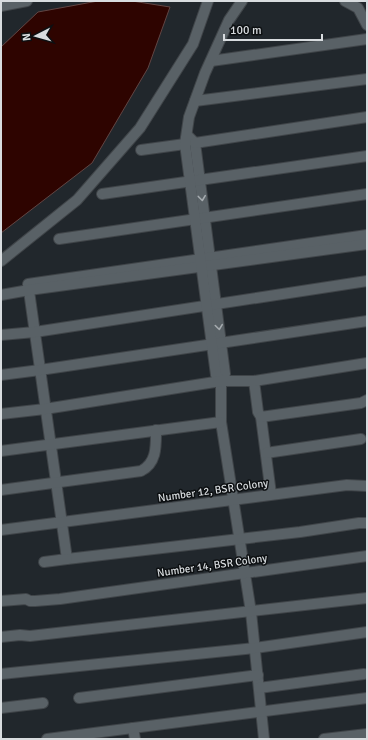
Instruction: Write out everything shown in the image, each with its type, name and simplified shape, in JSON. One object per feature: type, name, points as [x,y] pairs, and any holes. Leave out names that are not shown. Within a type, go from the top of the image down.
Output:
[{"type":"street","points":[[1,6],[28,1]]},
{"type":"street","points":[[1,261],[77,200],[140,128],[193,44],[208,1]]},
{"type":"street","points":[[242,1],[228,20],[205,73],[189,118],[189,141],[216,344],[216,375],[221,381],[221,422],[251,612],[264,739]]},
{"type":"street","points":[[345,1],[358,8],[367,25]]},
{"type":"street","points":[[211,61],[367,39]]},
{"type":"street","points":[[195,101],[367,79]]},
{"type":"street","points":[[141,150],[189,141],[367,117]]},
{"type":"street","points":[[102,194],[367,156]]},
{"type":"street","points":[[58,239],[367,194]]},
{"type":"street","points":[[1,295],[367,235]]},
{"type":"street","points":[[206,262],[367,244]]},
{"type":"street","points":[[1,335],[36,332],[367,281]]},
{"type":"street","points":[[29,290],[67,559]]},
{"type":"street","points":[[1,375],[367,321]]},
{"type":"street","points":[[1,414],[45,409],[221,381],[254,381],[367,363]]},
{"type":"street","points":[[254,381],[271,494]]},
{"type":"street","points":[[260,417],[361,403],[367,400]]},
{"type":"street","points":[[1,450],[221,422]]},
{"type":"street","points":[[1,490],[140,471],[152,463],[156,447],[156,430]]},
{"type":"street","points":[[266,453],[361,439]]},
{"type":"street","name":"Number 12, BSR Colony","points":[[1,530],[271,494],[347,485],[367,486]]},
{"type":"street","points":[[44,562],[367,523]]},
{"type":"street","name":"Number 14, BSR Colony","points":[[1,602],[26,599],[35,601],[60,599],[367,556]]},
{"type":"street","points":[[1,637],[38,635],[367,598]]},
{"type":"street","points":[[1,674],[255,648],[367,632]]},
{"type":"street","points":[[259,688],[364,674]]},
{"type":"street","points":[[79,698],[258,675]]},
{"type":"street","points":[[47,739],[367,698]]},
{"type":"street","points":[[1,708],[43,703]]},
{"type":"street","points":[[133,728],[135,739]]},
{"type":"street","points":[[324,739],[367,734]]},
{"type":"shaded area","points":[[98,1],[132,1],[170,7],[148,68],[92,163],[1,233],[1,47],[38,12]]}]
